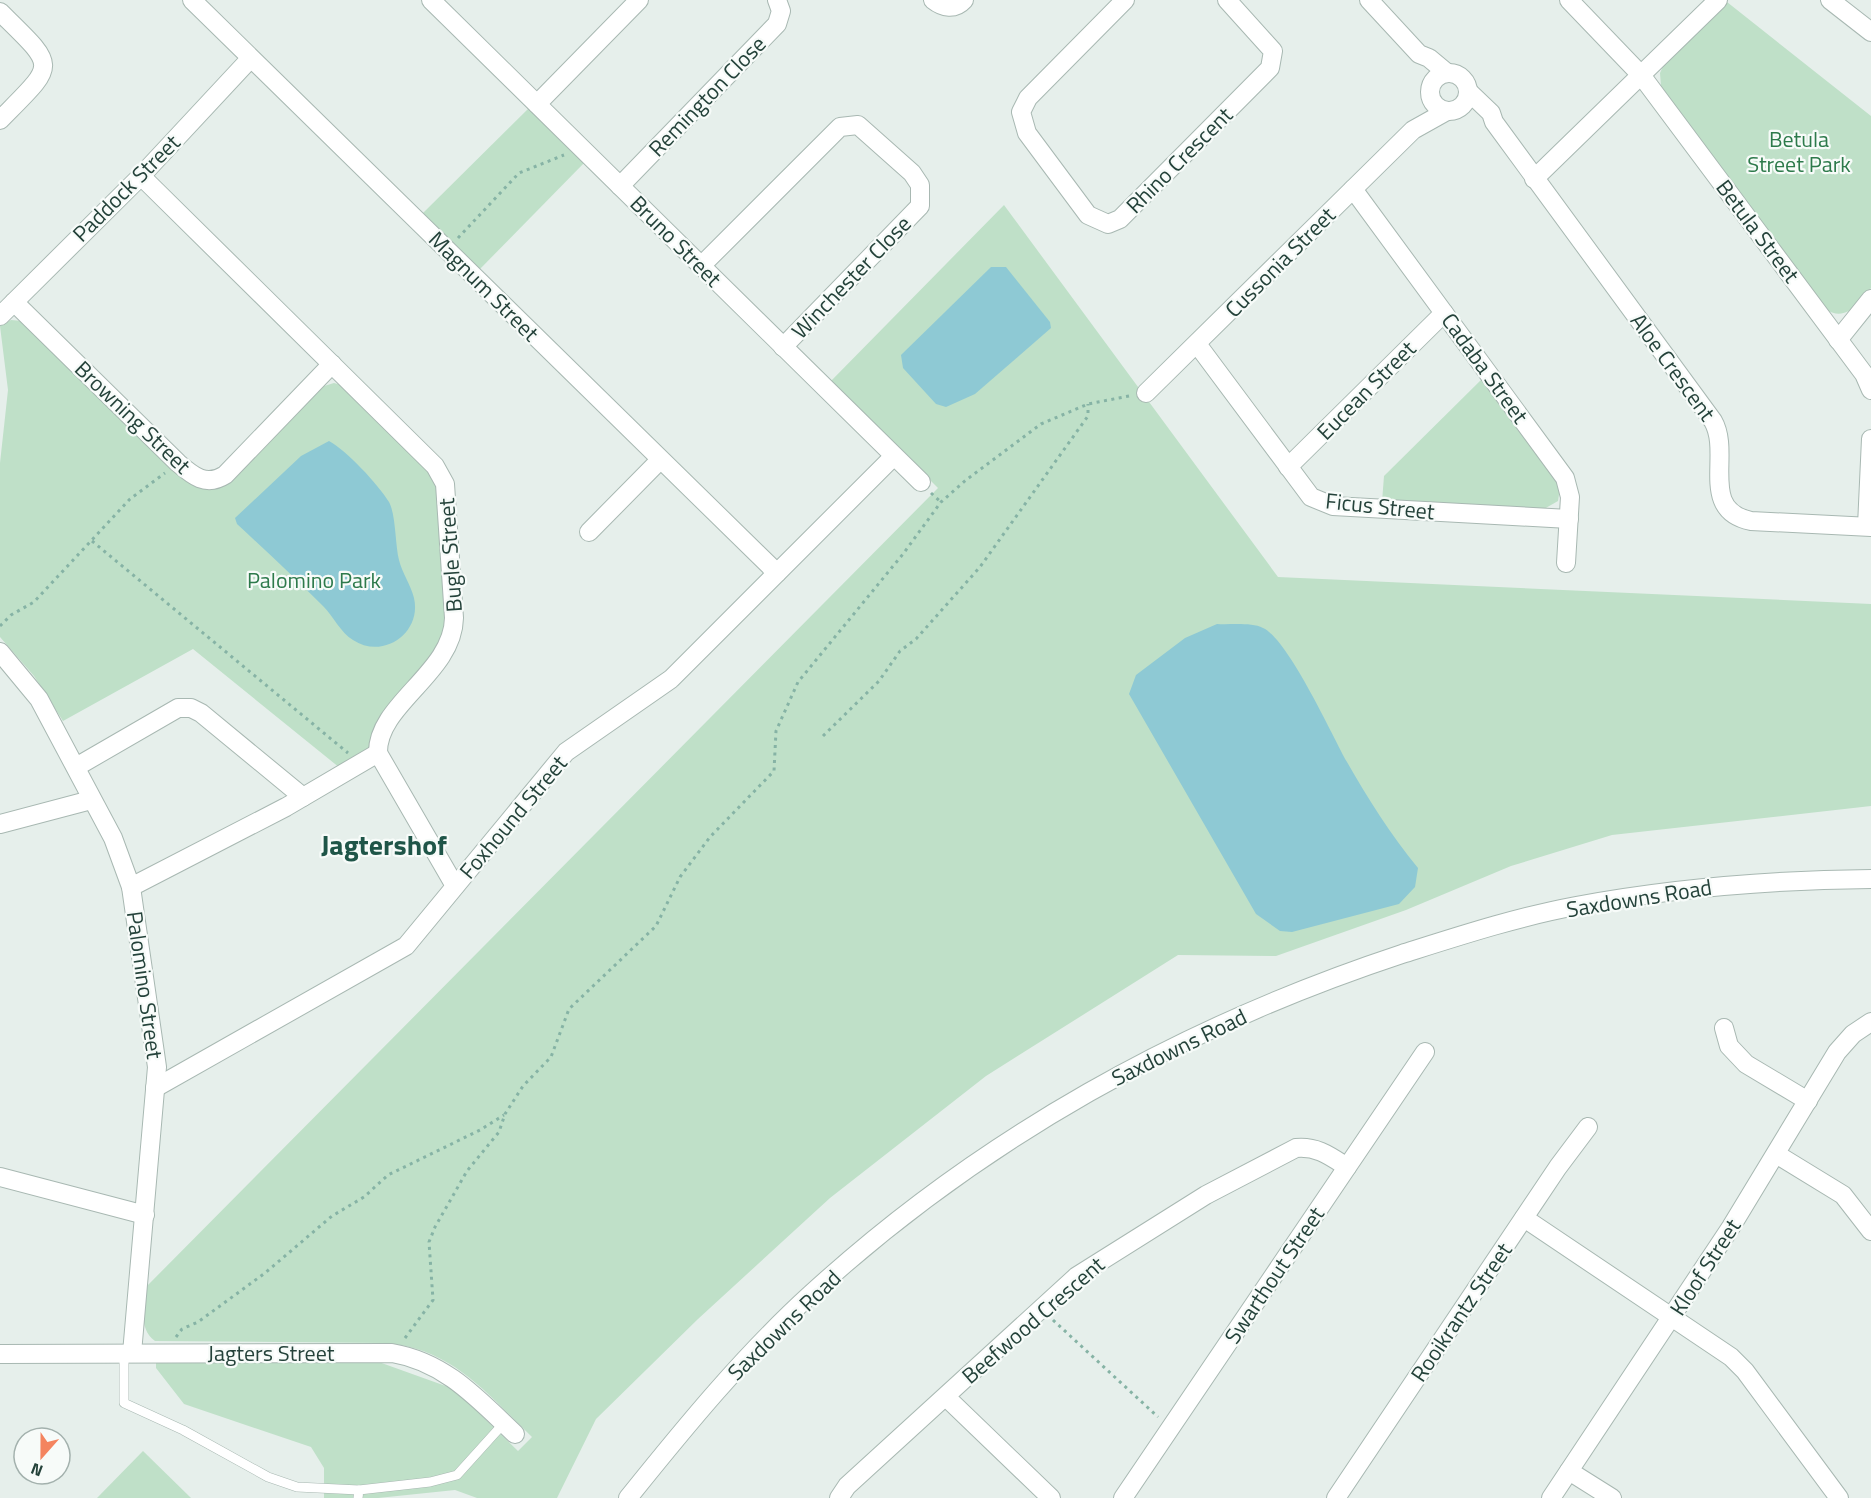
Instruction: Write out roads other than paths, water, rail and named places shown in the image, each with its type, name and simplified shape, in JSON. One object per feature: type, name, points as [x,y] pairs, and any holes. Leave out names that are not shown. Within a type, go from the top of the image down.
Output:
[{"type":"street","name":"Magnum Street","points":[[192,0],[777,573]]},
{"type":"street","name":"Bruno Street","points":[[431,0],[921,482]]},
{"type":"street","points":[[537,104],[639,0]]},
{"type":"street","name":"Remington Close","points":[[620,186],[777,24],[781,11],[777,0]]},
{"type":"street","points":[[933,0],[946,7],[953,7],[964,0]]},
{"type":"street","name":"Rhino Crescent","points":[[1125,0],[1028,98],[1021,112],[1027,133],[1088,215],[1108,224],[1120,219],[1270,68],[1273,51],[1227,0]]},
{"type":"street","points":[[1369,0],[1419,54],[1421,64],[1437,85],[1437,107],[1494,122]]},
{"type":"street","name":"Betula Street","points":[[1569,0],[1641,75],[1864,374],[1871,390]]},
{"type":"street","points":[[1534,179],[1718,0]]},
{"type":"street","points":[[1830,0],[1871,32]]},
{"type":"street","points":[[0,12],[39,50],[44,65],[37,82],[0,120]]},
{"type":"street","name":"Paddock Street","points":[[0,316],[74,239],[141,176],[250,59]]},
{"type":"street","points":[[1437,85],[1461,77],[1468,90],[1466,102],[1454,110]]},
{"type":"street","name":"Cussonia Street","points":[[1146,393],[1413,130],[1437,85]]},
{"type":"street","name":"Aloe Crescent","points":[[1468,90],[1491,113],[1494,122],[1534,179],[1718,429],[1720,490],[1727,509],[1742,519],[1751,521],[1869,527]]},
{"type":"street","name":"Cussonia Street","points":[[1413,130],[1454,110]]},
{"type":"street","name":"Winchester Close","points":[[701,266],[840,127],[858,125],[912,173],[920,185],[920,206],[783,347]]},
{"type":"street","name":"Bugle Street","points":[[141,176],[435,466],[445,484],[454,618],[452,636],[445,652],[383,729],[378,753]]},
{"type":"street","name":"Cadaba Street","points":[[1353,189],[1565,478],[1570,497],[1566,563]]},
{"type":"street","points":[[1838,340],[1871,299]]},
{"type":"street","name":"Browning Street","points":[[15,302],[178,463],[204,480],[218,479],[225,475],[332,364]]},
{"type":"street","name":"Eucean Street","points":[[1288,467],[1444,313]]},
{"type":"street","name":"Ficus Street","points":[[1197,344],[1311,496],[1325,504],[1569,519]]},
{"type":"street","points":[[1869,527],[1871,440]]},
{"type":"street","name":"Foxhound Street","points":[[155,1088],[394,953],[416,935],[566,752],[671,679],[894,456]]},
{"type":"street","points":[[589,532],[660,460]]},
{"type":"street","name":"Palomino Street","points":[[0,652],[39,699],[112,838],[131,887],[155,1040],[155,1088],[145,1215],[128,1353]]},
{"type":"street","points":[[76,767],[178,708],[186,707],[201,713],[303,796]]},
{"type":"street","points":[[131,887],[303,796],[378,753],[455,886]]},
{"type":"street","points":[[0,824],[91,800]]},
{"type":"street","name":"Saxdowns Road","points":[[628,1498],[692,1418],[811,1294],[927,1197],[1057,1108],[1186,1040],[1330,978],[1468,933],[1575,906],[1710,886],[1871,879]]},
{"type":"street","name":"Kloof Street","points":[[1551,1498],[1672,1317],[1776,1154],[1837,1052],[1853,1034],[1871,1022]]},
{"type":"street","points":[[1724,1028],[1729,1046],[1746,1064],[1808,1101]]},
{"type":"street","name":"Swarthout Street","points":[[1124,1498],[1425,1052]]},
{"type":"street","name":"Rooikrantz Street","points":[[1336,1498],[1524,1218],[1588,1127]]},
{"type":"street","name":"Beefwood Crescent","points":[[839,1498],[847,1486],[1040,1308],[1077,1276],[1116,1250],[1206,1195],[1296,1148],[1309,1147],[1322,1151],[1347,1167]]},
{"type":"street","points":[[1776,1154],[1843,1195],[1871,1231]]},
{"type":"street","points":[[0,1178],[145,1215]]},
{"type":"street","points":[[1524,1218],[1731,1357],[1745,1371],[1839,1498]]},
{"type":"street","name":"Jagters Street","points":[[0,1354],[392,1353],[422,1360],[448,1373],[509,1429]]},
{"type":"street","points":[[946,1397],[1051,1498]]},
{"type":"street","points":[[1569,1471],[1612,1498]]},
{"type":"lane","points":[[128,1353],[124,1403],[183,1430],[268,1477],[297,1487],[358,1494],[457,1475],[509,1429]]},
{"type":"water","points":[[991,267],[1006,267],[1050,322],[1051,328],[975,394],[946,407],[936,404],[903,368],[901,355]]},
{"type":"water","points":[[329,441],[361,468],[384,495],[391,508],[399,560],[413,593],[415,611],[406,632],[398,640],[388,645],[376,647],[365,645],[349,637],[323,606],[237,524],[235,518],[301,456]]},
{"type":"water","points":[[1217,624],[1247,624],[1263,628],[1285,650],[1297,668],[1363,790],[1389,830],[1418,868],[1415,887],[1399,904],[1292,932],[1280,931],[1256,914],[1129,694],[1136,675],[1185,638]]},
{"type":"district","name":"Jagtershof","points":[[384,844]]},
{"type":"park label","name":"Betula Street Park","points":[[1799,152]]},
{"type":"park label","name":"Palomino Park","points":[[314,580]]}]
